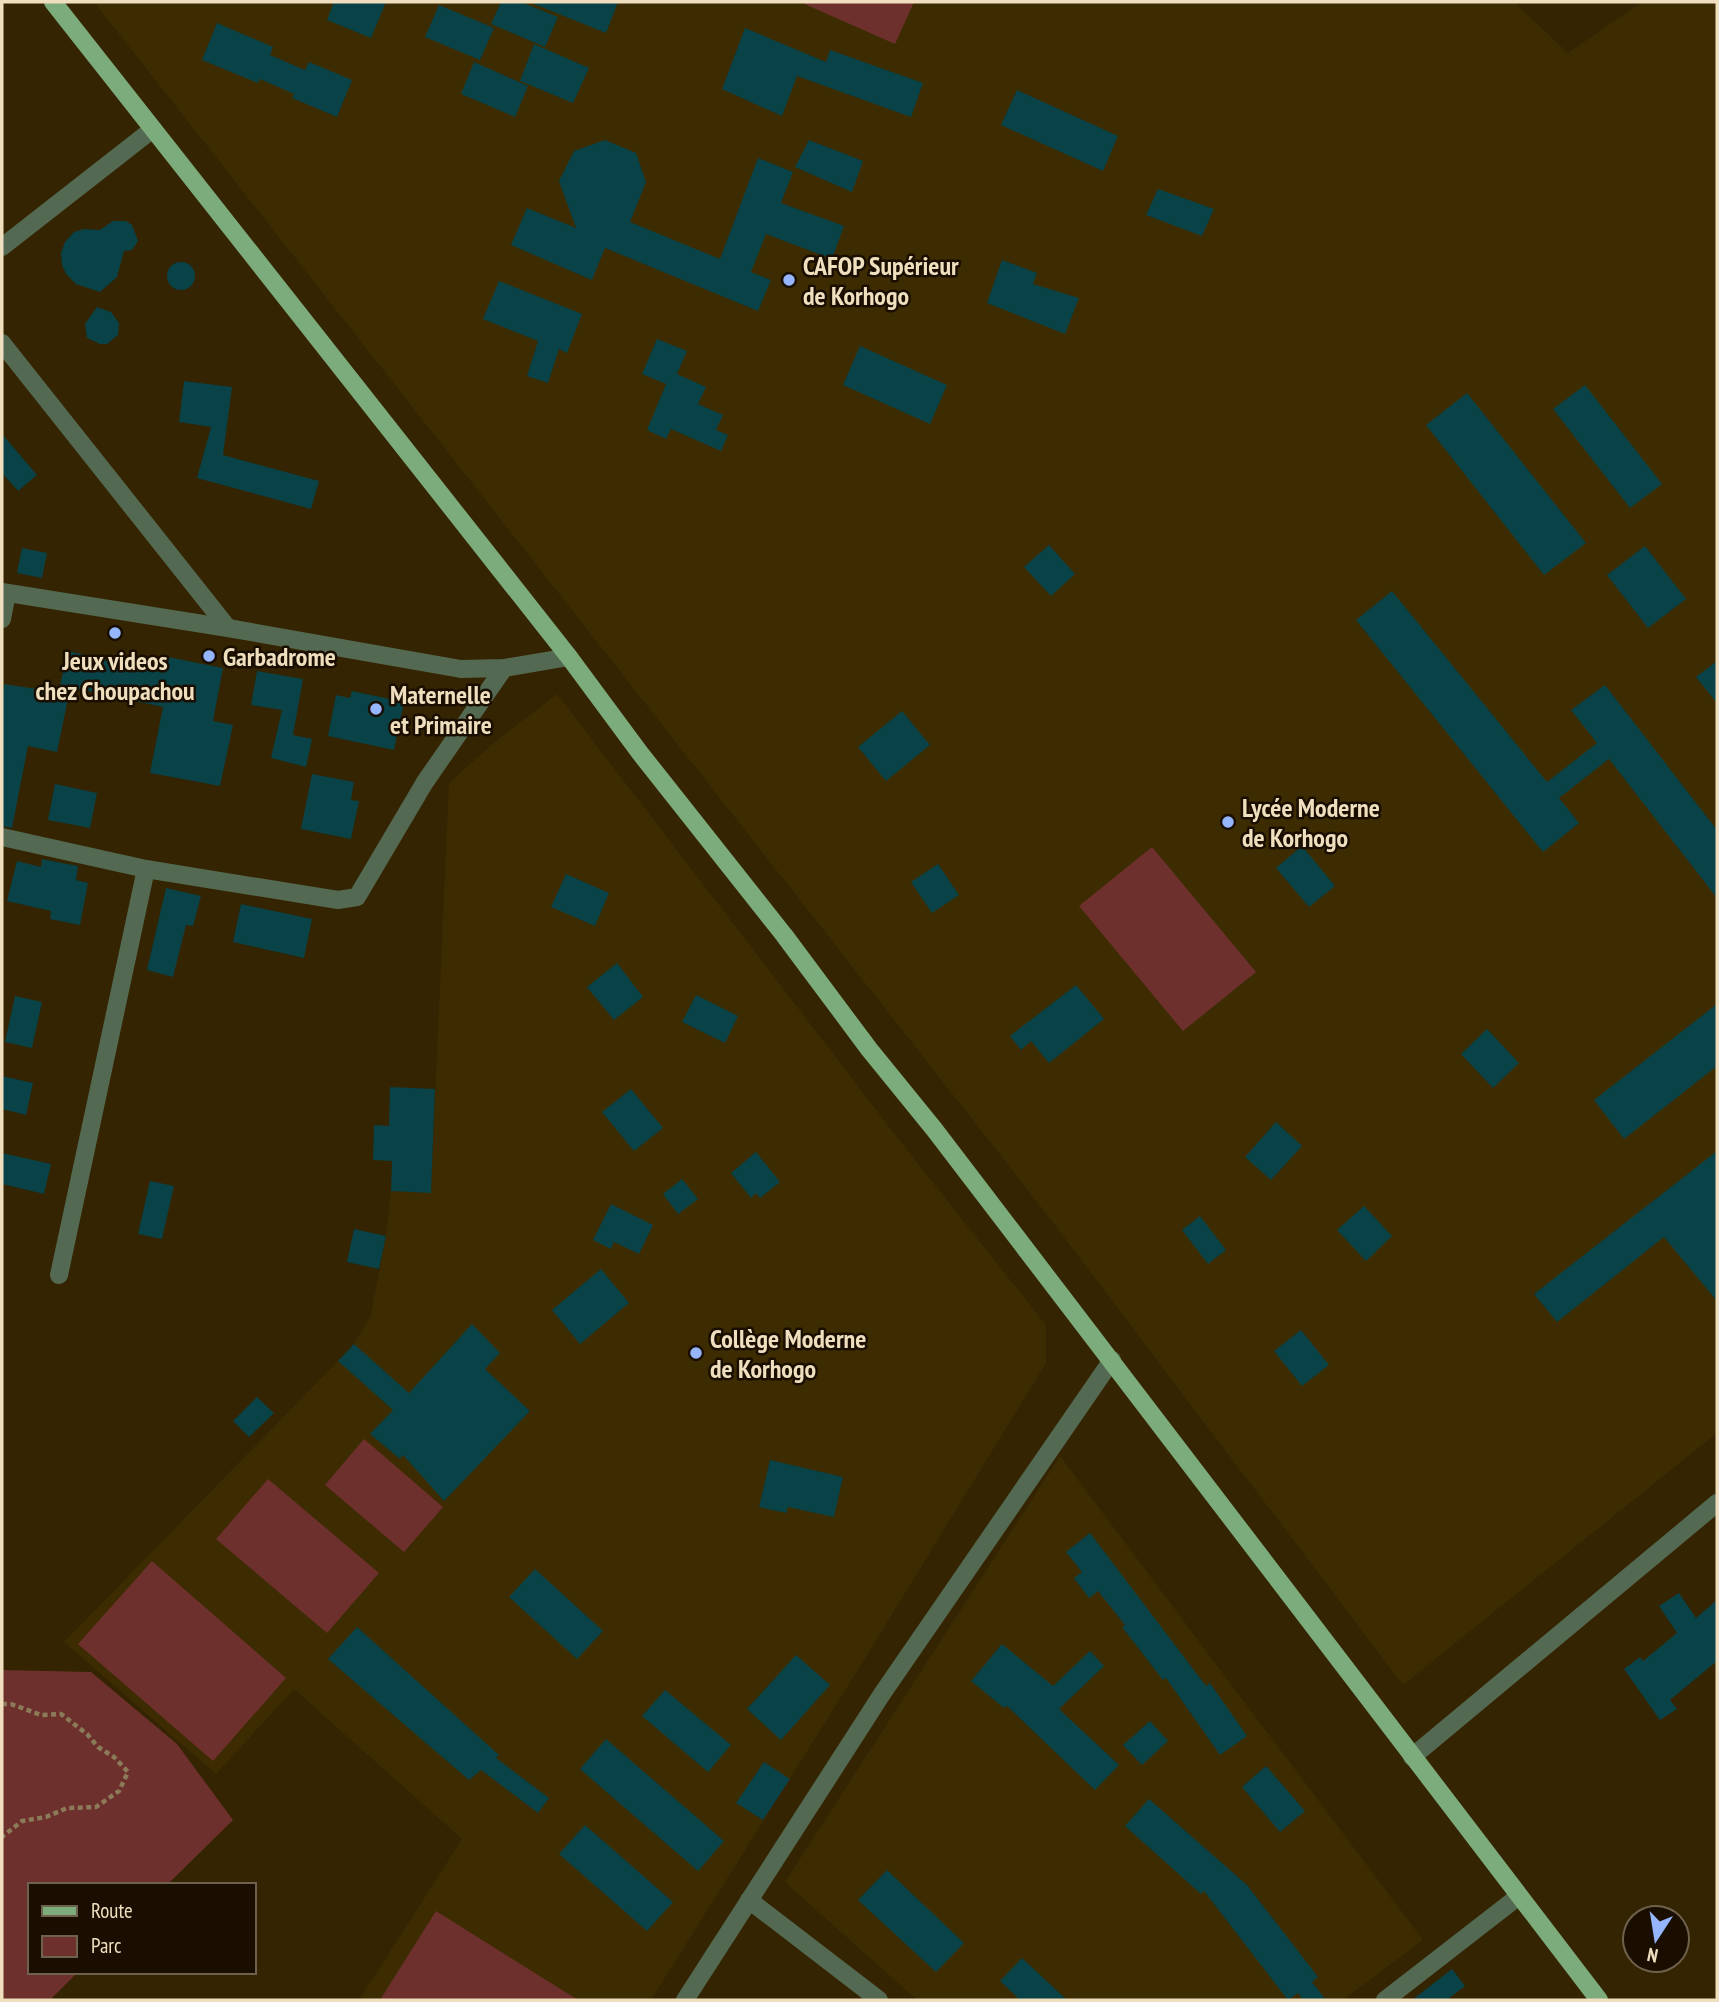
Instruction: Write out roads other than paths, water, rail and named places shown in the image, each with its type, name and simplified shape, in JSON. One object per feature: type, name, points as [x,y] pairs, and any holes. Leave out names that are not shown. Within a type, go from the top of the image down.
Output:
[{"type":"main road","points":[[53,2],[569,657],[640,754],[784,935],[869,1049],[1112,1360],[1599,2000]]},
{"type":"street","points":[[2,247],[153,129]]},
{"type":"street","points":[[2,343],[228,628]]},
{"type":"street","points":[[2,619],[4,592],[461,669],[504,668],[569,657]]},
{"type":"street","points":[[2,836],[146,869],[338,900],[357,897],[425,782],[504,668]]},
{"type":"street","points":[[59,1276],[146,869]]},
{"type":"street","points":[[685,2000],[882,1694],[1112,1360]]},
{"type":"street","points":[[1412,1757],[1716,1506]]},
{"type":"street","points":[[1385,2000],[1520,1896]]},
{"type":"street","points":[[749,1900],[879,2000]]},
{"type":"place","name":"CAFOP Supérieur de Korhogo","points":[[789,280]]},
{"type":"place","name":"Jeux videos chez Choupachou","points":[[115,633]]},
{"type":"place","name":"Garbadrome","points":[[209,656]]},
{"type":"place","name":"Maternelle et Primaire","points":[[376,709]]},
{"type":"place","name":"Lycée Moderne de Korhogo","points":[[1228,822]]},
{"type":"place","name":"Collège Moderne de Korhogo","points":[[696,1353]]}]
